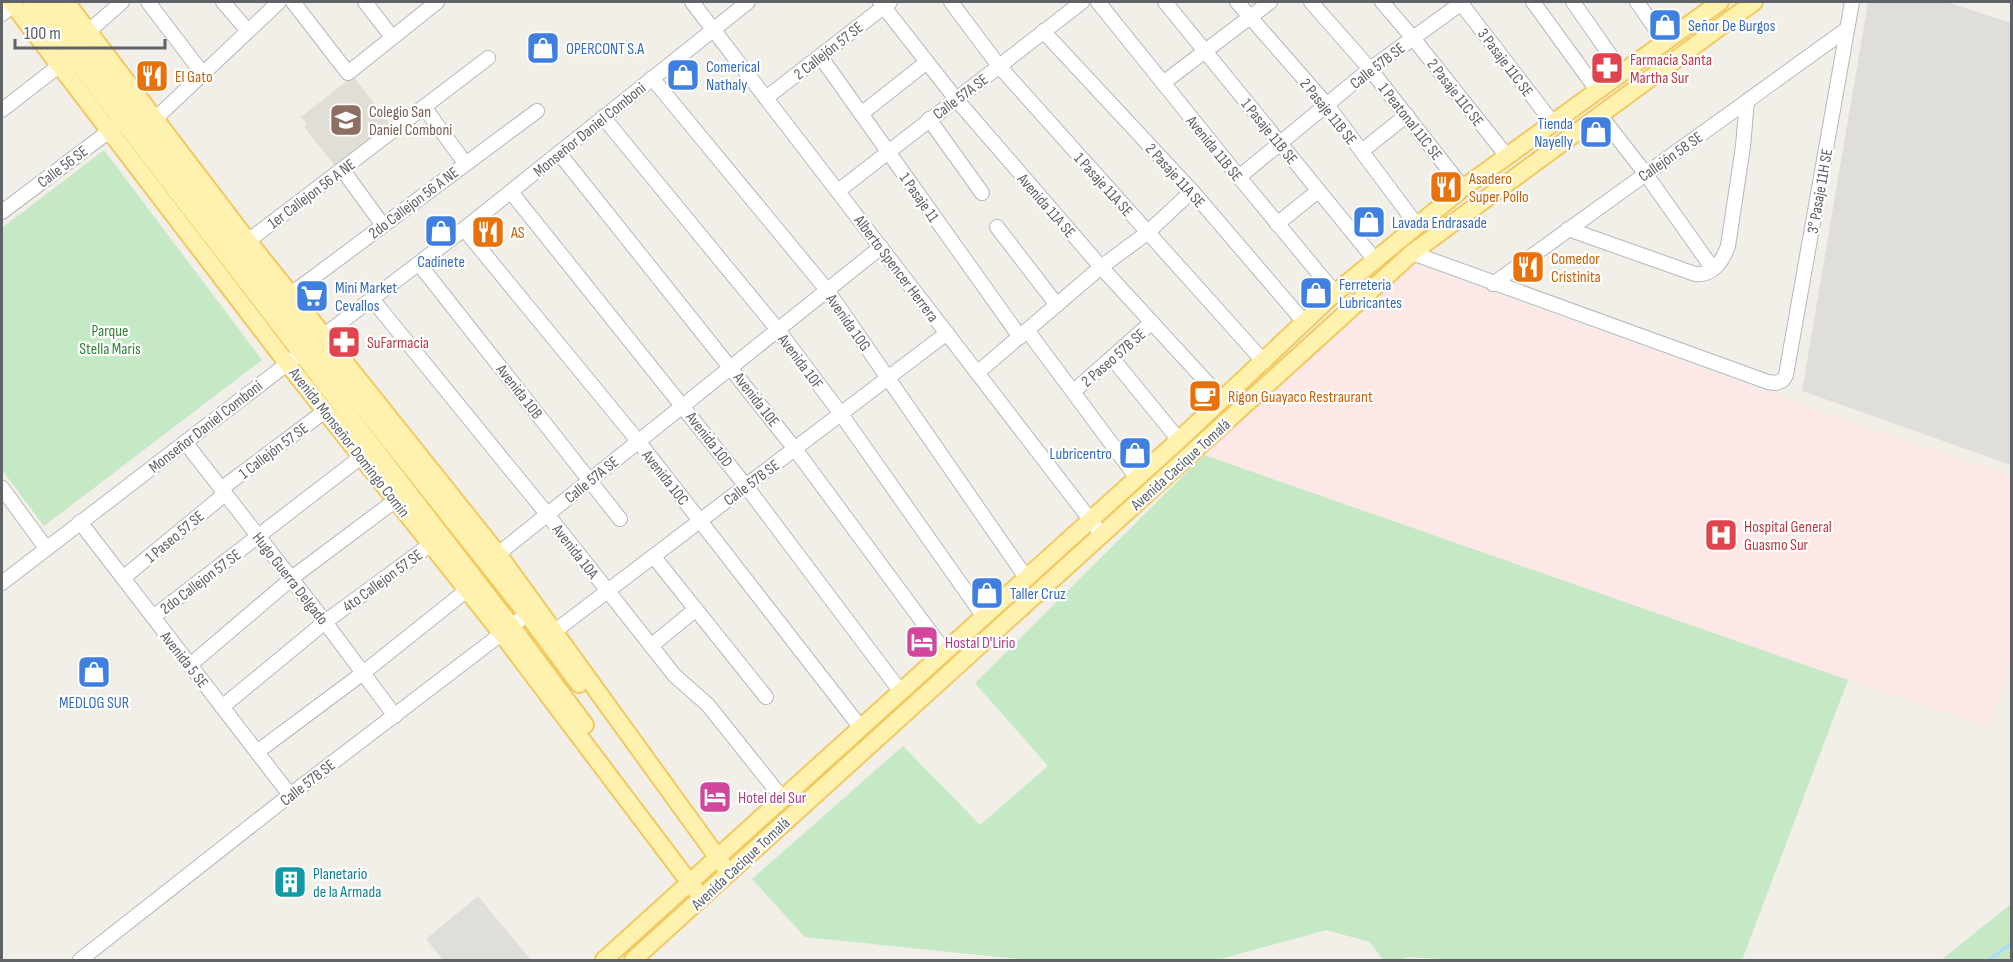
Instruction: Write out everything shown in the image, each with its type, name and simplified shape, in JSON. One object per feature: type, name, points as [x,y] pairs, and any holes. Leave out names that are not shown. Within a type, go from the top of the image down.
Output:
[{"type":"main road","name":"Avenida Monseñor Domingo Comín","points":[[31,2],[116,125],[287,363],[467,590],[507,631]]},
{"type":"main road","name":"Avenida Monseñor Domingo Comín","points":[[49,2],[312,344],[532,611],[691,832],[718,858]]},
{"type":"main road","name":"Avenida Monseñor Domingo Comín","points":[[66,2],[291,294],[312,344],[507,631],[677,850],[690,883],[702,899]]},
{"type":"main road","name":"Avenida Cacique Tomalá","points":[[633,960],[1412,253],[1754,2]]},
{"type":"main road","name":"Avenida Cacique Tomalá","points":[[604,960],[1027,579],[1264,362],[1335,293],[1416,224],[1506,155],[1664,41],[1710,4]]},
{"type":"main road","name":"Avenida Monseñor Domingo Comín","points":[[8,7],[498,554],[532,611],[555,631],[729,872]]},
{"type":"street","points":[[89,31],[122,2]]},
{"type":"street","points":[[148,2],[203,74]]},
{"type":"street","points":[[223,2],[248,31]]},
{"type":"street","points":[[155,119],[279,2]]},
{"type":"street","points":[[293,2],[348,73],[437,2]]},
{"type":"street","points":[[365,2],[392,37]]},
{"type":"street","name":"Alberto Spencer Herrera","points":[[692,2],[1102,535]]},
{"type":"street","name":"Monseñor Daniel Comboni","points":[[2,583],[464,230],[747,2]]},
{"type":"street","name":"1 Pasaje 11A SE","points":[[951,2],[999,66],[1264,362]]},
{"type":"street","name":"Avenida 11B SE","points":[[1098,2],[1335,293]]},
{"type":"street","name":"1 Pasaje 11B SE","points":[[1165,2],[1375,260]]},
{"type":"street","name":"2 Pasaje 11B SE","points":[[1237,2],[1327,105],[1416,224]]},
{"type":"street","points":[[1163,83],[1270,2]]},
{"type":"street","name":"1 Peatonal 11C SE","points":[[1311,2],[1370,69],[1463,188]]},
{"type":"street","name":"2 Pasaje 11C SE","points":[[1382,2],[1506,155]]},
{"type":"street","name":"Calle 57B SE","points":[[1239,177],[1370,69],[1462,2]]},
{"type":"street","name":"3 Pasaje 11C SE","points":[[1462,2],[1552,122]]},
{"type":"street","points":[[1533,2],[1597,90]]},
{"type":"street","points":[[1573,2],[1622,72]]},
{"type":"street","points":[[1637,2],[1664,41]]},
{"type":"street","name":"3° Pasaje 11H SE","points":[[1493,284],[1768,382],[1776,383],[1783,380],[1788,364],[1852,2]]},
{"type":"street","name":"2 Callejón 57 SE","points":[[766,98],[885,3]]},
{"type":"street","name":"Avenida 11A SE","points":[[885,3],[956,99],[1101,267],[1223,400]]},
{"type":"street","name":"Calle 57A SE","points":[[838,191],[1044,32],[1074,4]]},
{"type":"street","name":"Callejón 58 SE","points":[[1493,284],[1848,29]]},
{"type":"street","name":"2 Pasaje 11A SE","points":[[1044,32],[1192,191],[1304,322]]},
{"type":"street","name":"1 Pasaje 11","points":[[820,56],[888,152],[1024,334],[1074,391],[1137,478]]},
{"type":"street","name":"1er Callejon 56 A NE","points":[[248,241],[488,58]]},
{"type":"street","points":[[861,114],[927,62]]},
{"type":"street","points":[[2,110],[60,65]]},
{"type":"street","name":"Avenida 10G","points":[[652,78],[827,290],[1027,579]]},
{"type":"street","points":[[1568,230],[1695,274],[1701,275],[1713,269],[1723,260],[1728,246],[1743,146],[1747,101]]},
{"type":"street","points":[[424,107],[465,163]]},
{"type":"street","name":"2do Callejon 56 A NE","points":[[291,294],[382,224],[537,111]]},
{"type":"street","points":[[1362,151],[1407,115]]},
{"type":"street","points":[[1600,115],[1645,173],[1713,269]]},
{"type":"street","name":"Avenida 10F","points":[[603,117],[778,330],[841,414],[984,617]]},
{"type":"street","points":[[929,120],[982,193]]},
{"type":"street","name":"Calle 56 SE","points":[[2,212],[116,125]]},
{"type":"street","name":"Avenida 10E","points":[[559,153],[795,449],[945,652]]},
{"type":"street","points":[[342,169],[382,224]]},
{"type":"street","points":[[1277,224],[1318,190]]},
{"type":"street","points":[[978,373],[1101,267],[1147,233],[1192,191]]},
{"type":"street","name":"Avenida 10D","points":[[511,192],[683,405],[901,692]]},
{"type":"street","points":[[997,227],[1057,305]]},
{"type":"street","name":"Avenida 10C","points":[[464,230],[638,441],[861,728]]},
{"type":"street","name":"Calle 57A SE","points":[[498,554],[881,247]]},
{"type":"street","points":[[1412,253],[1493,284]]},
{"type":"street","name":"Avenida 10B","points":[[419,264],[620,519]]},
{"type":"street","name":"Avenida 10A","points":[[372,299],[675,676],[708,705],[783,799]]},
{"type":"street","name":"2 Paseo 57B SE","points":[[1074,391],[1152,322]]},
{"type":"street","name":"Calle 57B SE","points":[[555,631],[947,333]]},
{"type":"street","points":[[1112,358],[1179,440]]},
{"type":"street","name":"1 Callejón 57 SE","points":[[223,492],[325,411]]},
{"type":"street","name":"Hugo Guerra Delgado","points":[[185,442],[395,716]]},
{"type":"street","name":"2do Callejon 57 SE","points":[[153,617],[361,457]]},
{"type":"street","points":[[2,488],[46,548]]},
{"type":"street","name":"1 Paseo 57 SE","points":[[123,578],[223,492]]},
{"type":"street","points":[[190,665],[291,579],[396,500]]},
{"type":"street","name":"Avenida 5 SE","points":[[80,522],[290,795]]},
{"type":"street","name":"4to Callejon 57 SE","points":[[222,707],[325,622],[431,544]]},
{"type":"street","points":[[654,557],[766,697]]},
{"type":"street","points":[[257,752],[363,673],[467,590]]},
{"type":"street","points":[[651,646],[696,609]]},
{"type":"street","name":"Calle 57B SE","points":[[80,960],[290,795],[532,611]]},
{"type":"shaded area","points":[[1868,2],[1947,2],[2011,23],[2011,465],[1802,391]]},
{"type":"shaded area","name":"Colegio San Daniel Comboni","points":[[353,76],[390,124],[336,167],[304,127],[307,124],[301,117]]},
{"type":"shaded area","name":"Hospital General Guasmo Sur","points":[[1411,263],[1834,416],[2011,476],[2011,662],[1989,728],[1204,455],[1406,271]]},
{"type":"shaded area","points":[[478,896],[531,960],[443,960],[426,939]]},
{"type":"green space","name":"Parque Stella Maris","points":[[104,150],[262,360],[44,526],[2,470],[2,228]]},
{"type":"green space","points":[[1204,455],[1848,680],[1742,960],[1456,960],[1408,957],[1399,960],[1383,960],[1370,942],[1326,930],[1217,960],[1028,960],[805,937],[752,879],[903,746],[980,825],[1048,766],[975,683]]},
{"type":"green space","points":[[2011,904],[2011,960],[1941,960]]},
{"type":"waterway","points":[[1989,960],[2012,943]]},
{"type":"place","name":"Señor De Burgos","points":[[1665,25]]},
{"type":"place","name":"OPERCONT S.A","points":[[543,48]]},
{"type":"place","name":"Farmacia Santa Martha Sur","points":[[1607,68]]},
{"type":"place","name":"Comerical Nathaly","points":[[683,75]]},
{"type":"place","name":"El Gato","points":[[152,76]]},
{"type":"place","name":"Colegio San Daniel Comboni","points":[[346,120]]},
{"type":"place","name":"Tienda Nayelly","points":[[1596,132]]},
{"type":"place","name":"Asadero Super Pollo","points":[[1446,187]]},
{"type":"place","name":"Lavada Endrasade","points":[[1369,222]]},
{"type":"place","name":"Cadinete","points":[[441,231]]},
{"type":"place","name":"AS","points":[[488,232]]},
{"type":"place","name":"Comedor Cristinita","points":[[1528,267]]},
{"type":"place","name":"Ferreteria Lubricantes","points":[[1316,293]]},
{"type":"place","name":"Mini Market Cevallos","points":[[312,296]]},
{"type":"place","name":"SuFarmacia","points":[[344,342]]},
{"type":"place","name":"Rigon Guayaco Restraurant","points":[[1205,396]]},
{"type":"place","name":"Lubricentro","points":[[1135,453]]},
{"type":"place","name":"Hospital General Guasmo Sur","points":[[1721,535]]},
{"type":"place","name":"Taller Cruz","points":[[987,593]]},
{"type":"place","name":"Hostal D'Lirio","points":[[922,642]]},
{"type":"place","name":"MEDLOG SUR","points":[[94,672]]},
{"type":"place","name":"Hotel del Sur","points":[[715,797]]},
{"type":"place","name":"Planetario de la Armada","points":[[290,882]]}]
